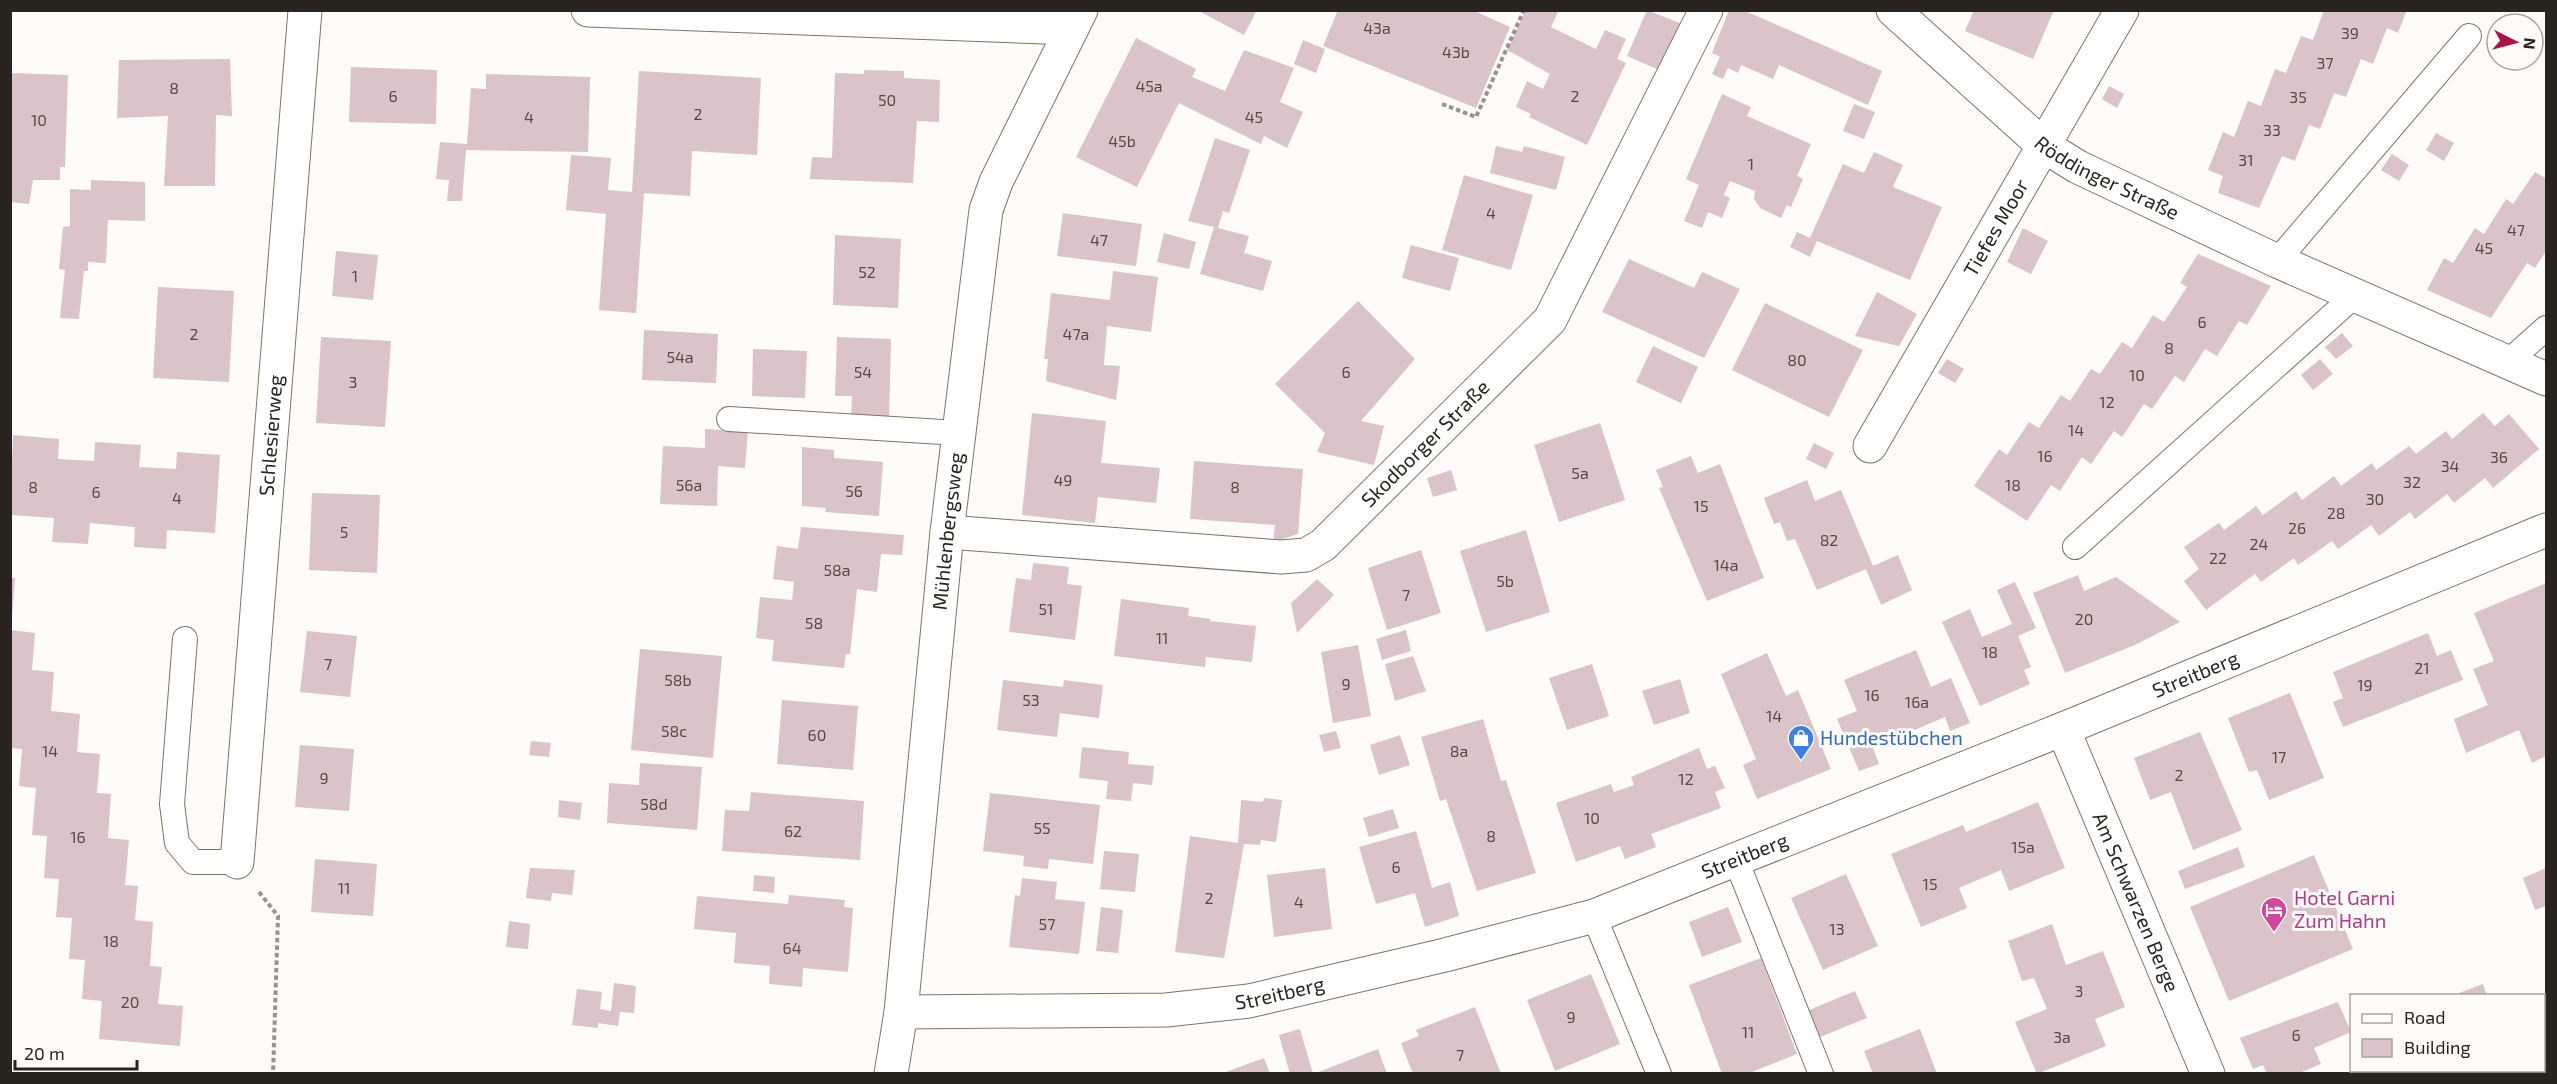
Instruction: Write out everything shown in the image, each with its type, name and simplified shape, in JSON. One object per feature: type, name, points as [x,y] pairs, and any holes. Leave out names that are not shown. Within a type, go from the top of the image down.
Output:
[{"type":"street","name":"Schlesierweg","points":[[237,862],[305,10]]},
{"type":"street","points":[[588,10],[1077,19]]},
{"type":"street","name":"Skodborger Straße","points":[[947,532],[1281,557],[1306,555],[1323,545],[1550,320],[1706,10]]},
{"type":"street","name":"Röddinger Straße","points":[[1893,10],[2044,146],[2078,167],[2354,296],[2547,379]]},
{"type":"street","name":"Tiefes Moor","points":[[1870,446],[2122,10]]},
{"type":"street","name":"Mühlenbergsweg","points":[[891,1074],[901,1012],[947,532],[986,210],[996,182],[1077,19]]},
{"type":"street","name":"Streitberg","points":[[901,1012],[1166,1011],[1249,1001],[1446,955],[1594,916],[2063,729],[2547,530]]},
{"type":"street","name":"Am Schwarzen Berge","points":[[2063,729],[2208,1074]]},
{"type":"lane","points":[[2277,261],[2469,36]]},
{"type":"lane","points":[[2075,547],[2354,296]]},
{"type":"lane","points":[[2508,362],[2547,328]]},
{"type":"lane","points":[[729,419],[959,433]]},
{"type":"lane","points":[[185,639],[172,804],[177,843],[193,862],[237,862]]},
{"type":"lane","points":[[1736,860],[1821,1074]]},
{"type":"lane","points":[[1594,916],[1659,1074]]},
{"type":"path","points":[[1442,104],[1476,117],[1524,10]]},
{"type":"path","points":[[237,862],[278,916],[273,1074]]},
{"type":"building","points":[[1197,10],[1257,10],[1244,35]]},
{"type":"building","points":[[1338,10],[1472,10],[1510,27],[1476,108],[1323,46]]},
{"type":"building","points":[[1526,10],[1559,10],[1551,27],[1596,49],[1605,30],[1626,39],[1617,59],[1626,63],[1587,145],[1529,117],[1531,114],[1516,107],[1527,81],[1543,89],[1550,74],[1507,50]]},
{"type":"building","points":[[1647,10],[1682,24],[1661,71],[1627,56]]},
{"type":"building","points":[[1729,10],[1743,10],[1882,71],[1868,105],[1779,65],[1773,79],[1741,65],[1738,73],[1728,68],[1723,79],[1712,74],[1720,57],[1712,53]]},
{"type":"building","points":[[1974,10],[2054,10],[2033,59],[1965,31]]},
{"type":"building","points":[[2324,10],[2407,10],[2398,33],[2387,28],[2373,64],[2361,59],[2346,97],[2334,93],[2320,129],[2309,125],[2295,161],[2282,156],[2259,208],[2218,193],[2223,176],[2208,170],[2223,132],[2234,137],[2248,101],[2261,106],[2275,69],[2286,73],[2301,36],[2313,40]]},
{"type":"building","points":[[1136,38],[1196,69],[1192,77],[1225,91],[1244,50],[1294,68],[1280,102],[1303,112],[1287,148],[1264,136],[1261,144],[1179,103],[1137,187],[1076,157]]},
{"type":"building","points":[[1303,40],[1325,49],[1316,73],[1294,64]]},
{"type":"building","points":[[230,59],[232,116],[216,115],[215,186],[164,186],[168,116],[117,118],[119,60]]},
{"type":"building","points":[[351,67],[437,70],[436,124],[349,122]]},
{"type":"building","points":[[864,70],[904,71],[904,78],[940,80],[939,122],[917,121],[913,183],[810,179],[812,157],[832,158],[835,73],[864,74]]},
{"type":"building","points":[[639,71],[761,78],[757,155],[692,151],[690,196],[644,193],[636,313],[599,310],[606,214],[566,210],[571,155],[611,158],[608,190],[632,192]]},
{"type":"building","points":[[10,73],[68,75],[65,167],[60,167],[60,180],[33,180],[29,204],[10,202]]},
{"type":"building","points":[[486,74],[590,77],[588,152],[466,150],[462,201],[447,201],[449,180],[436,179],[440,142],[467,144],[471,88],[486,89]]},
{"type":"building","points":[[2109,86],[2124,94],[2117,108],[2102,99]]},
{"type":"building","points":[[1722,94],[1751,107],[1747,116],[1811,144],[1797,176],[1803,179],[1791,207],[1787,205],[1781,218],[1760,208],[1754,199],[1755,191],[1730,181],[1724,195],[1730,198],[1722,218],[1708,212],[1702,228],[1684,221],[1699,185],[1686,179]]},
{"type":"building","points":[[1854,104],[1875,112],[1864,139],[1843,131]]},
{"type":"building","points":[[2436,133],[2454,143],[2444,161],[2426,150]]},
{"type":"building","points":[[1215,138],[1250,150],[1229,213],[1223,211],[1218,228],[1249,236],[1244,253],[1272,261],[1263,291],[1200,274],[1214,227],[1188,221]]},
{"type":"building","points":[[1496,146],[1522,152],[1524,146],[1565,157],[1556,190],[1490,173]]},
{"type":"building","points":[[1874,152],[1903,165],[1893,187],[1942,207],[1910,280],[1817,241],[1810,257],[1790,247],[1797,232],[1810,238],[1843,164],[1864,173]]},
{"type":"building","points":[[2392,154],[2409,165],[2399,181],[2381,170]]},
{"type":"building","points":[[2535,172],[2545,178],[2546,175],[2546,251],[2535,268],[2527,263],[2491,318],[2427,290],[2444,258],[2453,263],[2475,228],[2484,234],[2506,199],[2513,204]]},
{"type":"building","points":[[1464,175],[1533,195],[1511,270],[1442,250]]},
{"type":"building","points":[[91,180],[145,182],[145,221],[108,220],[106,263],[88,262],[88,271],[84,271],[79,319],[60,318],[65,270],[59,269],[63,227],[70,226],[70,189],[91,190]]},
{"type":"building","points":[[1063,213],[1142,224],[1136,266],[1057,256]]},
{"type":"building","points":[[2023,228],[2048,241],[2031,274],[2007,262]]},
{"type":"building","points":[[1164,233],[1196,242],[1189,269],[1157,262]]},
{"type":"building","points":[[835,235],[901,239],[898,308],[833,305]]},
{"type":"building","points":[[1411,245],[1459,258],[1450,291],[1402,278]]},
{"type":"building","points":[[336,251],[378,255],[373,300],[332,296]]},
{"type":"building","points":[[2198,254],[2271,286],[2247,325],[2239,321],[2217,356],[2205,349],[2184,382],[2175,376],[2152,409],[2144,404],[2122,437],[2114,431],[2091,464],[2082,457],[2060,491],[2051,485],[2027,521],[1974,486],[1999,449],[2007,455],[2029,422],[2039,428],[2061,395],[2070,401],[2091,369],[2100,374],[2122,342],[2132,348],[2153,315],[2164,322],[2187,287],[2180,283]]},
{"type":"building","points":[[1629,259],[1694,288],[1702,272],[1740,289],[1704,358],[1602,312]]},
{"type":"building","points":[[1113,271],[1158,277],[1151,332],[1107,326],[1104,365],[1120,366],[1116,400],[1046,381],[1048,359],[1044,359],[1051,293],[1110,300]]},
{"type":"building","points":[[158,287],[234,291],[229,382],[153,378]]},
{"type":"building","points":[[1877,292],[1917,314],[1899,346],[1855,336]]},
{"type":"building","points":[[1358,301],[1415,359],[1361,421],[1384,426],[1374,465],[1317,452],[1325,433],[1275,384]]},
{"type":"building","points":[[1765,303],[1863,350],[1829,417],[1732,370]]},
{"type":"building","points":[[644,330],[718,334],[716,383],[642,380]]},
{"type":"building","points":[[2342,333],[2353,346],[2336,359],[2325,347]]},
{"type":"building","points":[[321,337],[391,341],[385,427],[316,423]]},
{"type":"building","points":[[837,337],[891,339],[889,420],[851,419],[852,396],[835,396]]},
{"type":"building","points":[[1653,346],[1698,367],[1681,403],[1636,382]]},
{"type":"building","points":[[753,349],[807,351],[805,398],[752,396]]},
{"type":"building","points":[[1947,359],[1964,369],[1955,383],[1938,373]]},
{"type":"building","points":[[2320,359],[2333,374],[2313,390],[2301,375]]},
{"type":"building","points":[[1032,413],[1106,421],[1101,463],[1160,468],[1156,503],[1098,497],[1095,523],[1022,515]]},
{"type":"building","points":[[2483,413],[2495,426],[2509,414],[2539,449],[2493,488],[2485,478],[2454,503],[2447,494],[2415,519],[2410,512],[2379,536],[2371,525],[2338,549],[2332,541],[2298,565],[2294,558],[2261,582],[2255,574],[2206,610],[2184,581],[2199,569],[2184,547],[2219,523],[2224,530],[2256,506],[2263,515],[2296,491],[2302,500],[2334,476],[2341,486],[2372,463],[2376,470],[2409,446],[2416,454],[2446,431],[2452,439]]},
{"type":"building","points":[[1600,423],[1625,500],[1559,522],[1534,445]]},
{"type":"building","points":[[705,429],[748,431],[745,468],[718,466],[717,506],[660,504],[663,446],[705,448]]},
{"type":"building","points":[[13,435],[59,439],[58,459],[94,461],[95,442],[141,445],[139,467],[176,469],[177,452],[220,455],[215,533],[167,530],[166,549],[134,547],[135,527],[90,523],[88,544],[52,542],[54,518],[10,515]]},
{"type":"building","points":[[1814,443],[1834,453],[1826,469],[1806,459]]},
{"type":"building","points":[[802,447],[834,450],[834,458],[883,462],[879,516],[825,512],[826,508],[802,506]]},
{"type":"building","points":[[1691,456],[1698,473],[1720,464],[1764,578],[1707,601],[1659,488],[1663,487],[1656,470]]},
{"type":"building","points":[[1194,461],[1303,469],[1298,534],[1273,542],[1275,525],[1190,519]]},
{"type":"building","points":[[1451,470],[1457,490],[1433,497],[1427,478]]},
{"type":"building","points":[[1807,480],[1815,501],[1841,490],[1873,566],[1898,555],[1912,590],[1881,605],[1866,569],[1817,590],[1795,539],[1787,541],[1780,522],[1774,524],[1764,498]]},
{"type":"building","points":[[312,493],[380,495],[377,573],[309,570]]},
{"type":"building","points":[[801,527],[904,535],[902,555],[881,554],[877,592],[857,589],[850,654],[846,654],[844,668],[772,661],[774,640],[756,638],[760,597],[792,600],[794,582],[773,579],[777,546],[798,549]]},
{"type":"building","points":[[1526,530],[1550,612],[1486,632],[1460,551]]},
{"type":"building","points":[[1421,550],[1441,613],[1387,630],[1368,568]]},
{"type":"building","points":[[1033,563],[1069,567],[1067,584],[1082,586],[1075,640],[1009,632],[1016,578],[1031,580]]},
{"type":"building","points":[[2078,575],[2084,591],[2116,577],[2180,622],[2135,645],[2065,673],[2033,593]]},
{"type":"building","points":[[10,578],[15,578],[12,617],[10,617]]},
{"type":"building","points":[[1317,579],[1334,595],[1297,633],[1291,603]]},
{"type":"building","points":[[2015,582],[2036,628],[2018,636],[2031,667],[2024,670],[2030,684],[1980,706],[1942,622],[1970,609],[1982,637],[2012,624],[1997,590]]},
{"type":"building","points":[[2546,583],[2546,756],[2532,763],[2519,730],[2466,753],[2454,719],[2488,705],[2473,669],[2494,661],[2474,613]]},
{"type":"building","points":[[1121,599],[1189,608],[1188,616],[1256,626],[1252,662],[1206,657],[1205,667],[1114,656]]},
{"type":"building","points":[[10,630],[35,633],[32,670],[54,672],[51,711],[80,714],[77,752],[100,754],[97,793],[111,794],[108,838],[129,840],[125,885],[138,886],[135,920],[153,922],[150,966],[162,967],[158,1004],[183,1006],[180,1046],[99,1039],[102,1001],[82,999],[85,960],[69,959],[72,918],[56,917],[59,879],[44,878],[47,836],[32,835],[36,788],[19,786],[22,749],[10,748]]},
{"type":"building","points":[[1406,630],[1411,651],[1382,660],[1376,639]]},
{"type":"building","points":[[307,631],[357,636],[350,697],[300,692]]},
{"type":"building","points":[[2428,633],[2437,656],[2451,650],[2463,680],[2343,727],[2333,702],[2343,698],[2333,672]]},
{"type":"building","points":[[1358,645],[1371,716],[1333,723],[1321,652]]},
{"type":"building","points":[[640,649],[722,656],[713,758],[631,750]]},
{"type":"building","points":[[1916,650],[1931,687],[1951,678],[1970,723],[1950,731],[1945,717],[1873,748],[1879,764],[1859,771],[1837,719],[1857,711],[1844,680]]},
{"type":"building","points":[[1767,653],[1786,696],[1798,690],[1831,769],[1757,799],[1743,765],[1756,759],[1721,674]]},
{"type":"building","points":[[1413,656],[1426,691],[1395,701],[1385,664]]},
{"type":"building","points":[[1592,664],[1609,716],[1567,730],[1549,678]]},
{"type":"building","points":[[1680,679],[1690,713],[1654,725],[1642,691]]},
{"type":"building","points":[[1003,680],[1063,687],[1064,680],[1103,685],[1099,718],[1060,713],[1057,737],[997,730]]},
{"type":"building","points":[[2290,693],[2324,778],[2269,800],[2257,770],[2249,772],[2228,718]]},
{"type":"building","points":[[782,700],[858,706],[853,770],[777,764]]},
{"type":"building","points":[[1483,719],[1501,781],[1506,780],[1536,873],[1477,891],[1446,799],[1440,801],[1421,737]]},
{"type":"building","points":[[1336,731],[1341,748],[1324,752],[1319,735]]},
{"type":"building","points":[[2200,732],[2242,830],[2193,850],[2171,792],[2150,800],[2134,758]]},
{"type":"building","points":[[1400,735],[1410,765],[1379,775],[1370,745]]},
{"type":"building","points":[[531,741],[551,743],[549,757],[529,755]]},
{"type":"building","points":[[300,745],[354,749],[349,811],[295,807]]},
{"type":"building","points":[[1082,747],[1129,752],[1128,764],[1154,766],[1152,785],[1133,783],[1131,801],[1106,799],[1108,781],[1079,778]]},
{"type":"building","points":[[1699,748],[1707,769],[1715,766],[1725,788],[1715,792],[1721,808],[1651,834],[1656,847],[1625,859],[1620,846],[1576,862],[1556,803],[1611,784],[1614,792],[1634,785],[1631,777]]},
{"type":"building","points":[[640,763],[702,767],[697,830],[607,823],[609,783],[639,785]]},
{"type":"building","points":[[751,792],[864,801],[860,860],[722,851],[725,810],[749,811]]},
{"type":"building","points":[[990,793],[1100,805],[1093,864],[1049,859],[1048,869],[1023,866],[1024,856],[983,851]]},
{"type":"building","points":[[1264,798],[1282,800],[1276,842],[1261,840],[1260,845],[1244,844],[1224,958],[1175,952],[1190,836],[1238,843],[1241,800],[1263,802]]},
{"type":"building","points":[[559,800],[582,803],[580,820],[558,817]]},
{"type":"building","points":[[2038,802],[2065,868],[2009,891],[2001,870],[1959,888],[1967,908],[1921,927],[1891,854],[1963,825],[1966,832]]},
{"type":"building","points":[[1393,809],[1399,828],[1369,837],[1363,818]]},
{"type":"building","points":[[1416,831],[1432,888],[1450,882],[1459,916],[1425,927],[1415,893],[1376,904],[1359,847]]},
{"type":"building","points":[[2238,847],[2245,867],[2185,889],[2178,871]]},
{"type":"building","points":[[1104,851],[1139,854],[1135,892],[1100,889]]},
{"type":"building","name":"Hotel Garni Zum Hahn","points":[[2314,855],[2353,949],[2229,1001],[2190,907]]},
{"type":"building","points":[[315,859],[377,864],[373,916],[311,912]]},
{"type":"building","points":[[530,868],[575,870],[572,895],[552,893],[551,901],[526,898]]},
{"type":"building","points":[[1325,868],[1332,929],[1274,937],[1267,875]]},
{"type":"building","points":[[2546,868],[2546,906],[2535,910],[2523,878]]},
{"type":"building","points":[[1846,874],[1878,946],[1823,970],[1791,898]]},
{"type":"building","points":[[754,875],[775,877],[774,893],[753,891]]},
{"type":"building","points":[[1022,878],[1057,882],[1055,899],[1085,902],[1079,954],[1009,947],[1015,895],[1020,896]]},
{"type":"building","points":[[789,895],[845,900],[844,907],[853,908],[848,972],[803,968],[802,987],[769,984],[770,966],[734,963],[736,933],[694,929],[697,896],[788,904]]},
{"type":"building","points":[[1101,907],[1123,910],[1118,953],[1096,951]]},
{"type":"building","points":[[1728,907],[1742,942],[1702,957],[1689,922]]},
{"type":"building","points":[[509,921],[530,924],[528,949],[506,947]]},
{"type":"building","points":[[2052,924],[2066,965],[2103,951],[2125,1007],[2095,1019],[2106,1046],[2037,1074],[2015,1022],[2047,1009],[2034,978],[2022,981],[2008,941]]},
{"type":"building","points":[[1761,958],[1797,1054],[1747,1074],[1722,1074],[1689,985]]},
{"type":"building","points":[[1591,974],[1620,1044],[1555,1071],[1527,1000]]},
{"type":"building","points":[[614,983],[636,986],[634,1013],[620,1012],[618,1026],[598,1023],[598,1028],[572,1025],[577,989],[602,992],[600,1009],[611,1011]]},
{"type":"building","points":[[2483,984],[2486,994],[2459,994]]},
{"type":"building","points":[[1855,991],[1867,1018],[1820,1037],[1809,1010]]},
{"type":"building","points":[[2338,1002],[2350,1030],[2350,1032],[2314,1048],[2321,1064],[2297,1074],[2267,1074],[2263,1065],[2253,1069],[2240,1038]]},
{"type":"building","points":[[1475,1007],[1501,1074],[1413,1074],[1401,1043],[1419,1036],[1416,1030]]},
{"type":"building","points":[[1300,1029],[1313,1074],[1290,1074],[1279,1035]]},
{"type":"building","points":[[1920,1029],[1937,1074],[1873,1074],[1864,1051]]},
{"type":"building","points":[[1378,1049],[1387,1074],[1316,1074],[1316,1073]]},
{"type":"building","points":[[1264,1058],[1270,1074],[1223,1074],[1223,1073]]},
{"type":"building","points":[[2487,1072],[2541,1072],[2542,1074],[2488,1074]]},
{"type":"place","name":"Hundestübchen","points":[[1801,761]]},
{"type":"place","name":"Hotel Garni Zum Hahn","points":[[2274,933]]}]
